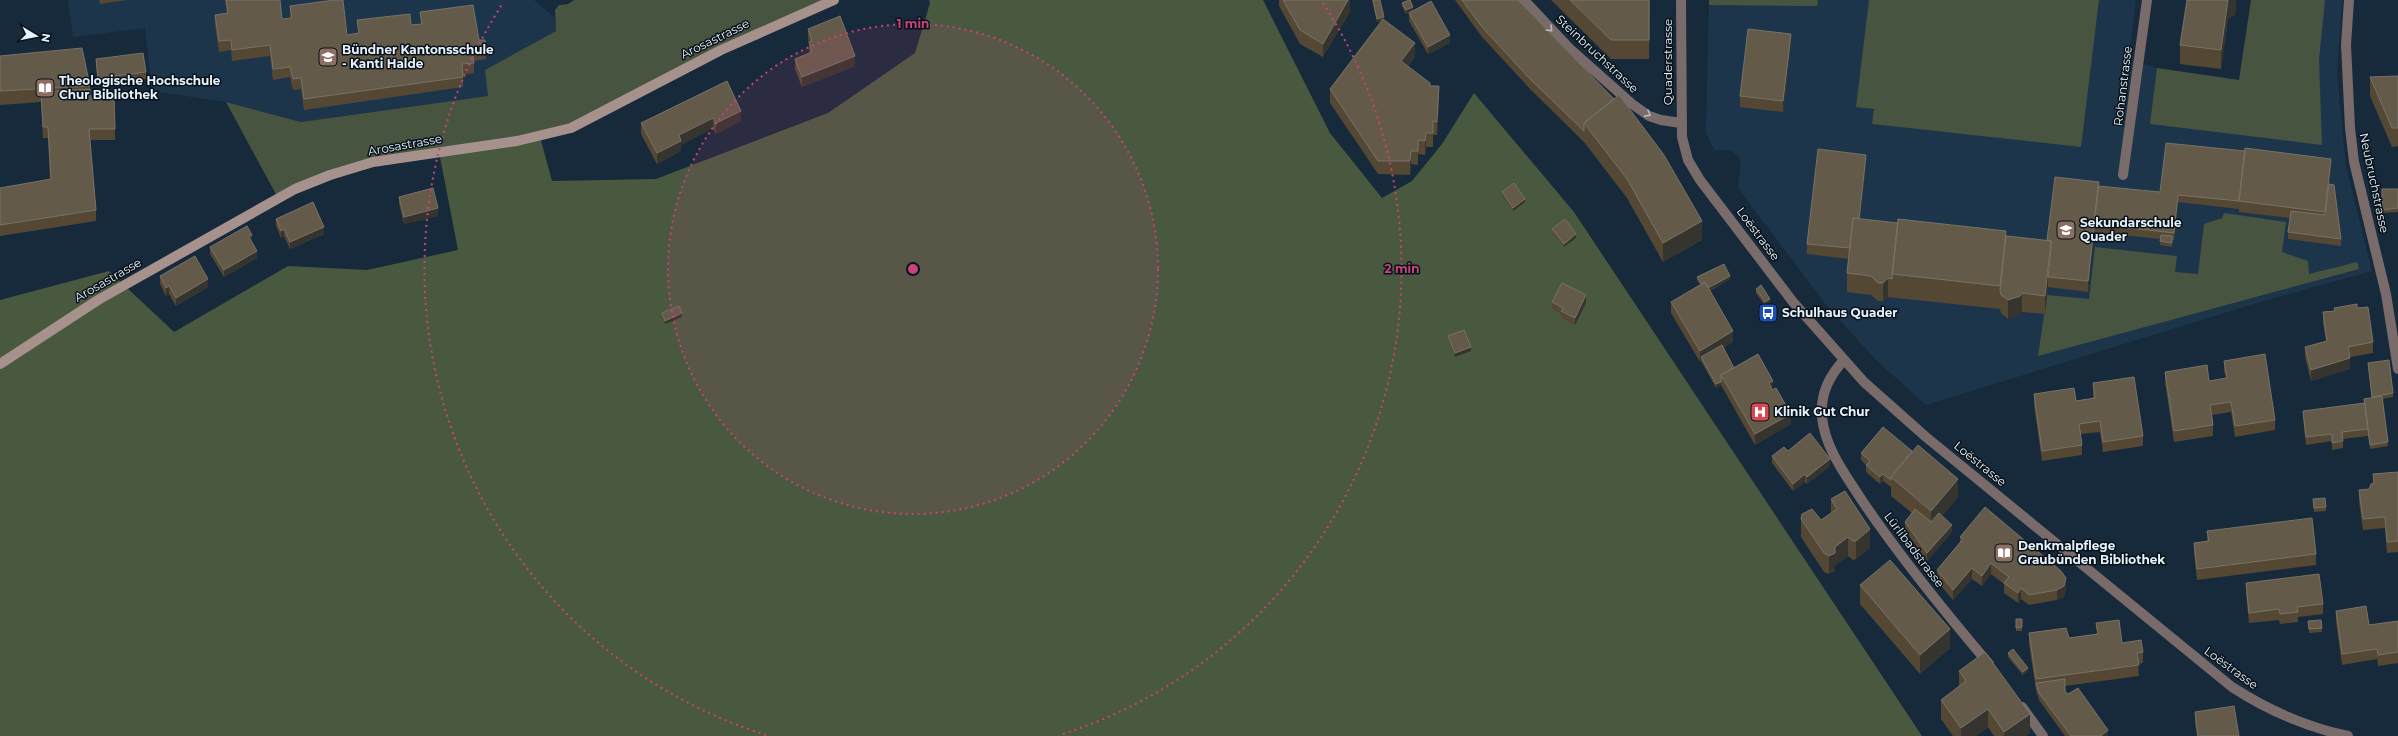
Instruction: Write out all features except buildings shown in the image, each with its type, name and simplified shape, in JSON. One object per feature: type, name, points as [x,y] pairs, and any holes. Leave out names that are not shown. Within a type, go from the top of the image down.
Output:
[{"type":"main road","name":"Arosastrasse","points":[[0,364],[98,300],[300,187],[373,162],[517,141],[571,128],[721,50],[834,0]]},
{"type":"street","name":"Steinbruchstrasse","points":[[1524,0],[1569,48],[1632,104],[1655,118],[1681,123]]},
{"type":"street","name":"Quaderstrasse","points":[[1681,123],[1682,0]]},
{"type":"street","name":"Rohanstrasse","points":[[2123,176],[2147,0]]},
{"type":"street","name":"Neubruchstrasse","points":[[2350,0],[2346,45],[2346,89],[2350,128],[2356,167],[2386,294],[2398,369]]},
{"type":"street","name":"Loëstrasse","points":[[1681,123],[1684,149],[1700,180],[1793,302],[1864,382],[1926,437],[2232,687],[2285,717],[2309,726],[2348,736]]},
{"type":"street","name":"Lürlibadstrasse","points":[[1844,360],[1831,374],[1826,386],[1822,417],[1826,435],[1837,462],[1880,527],[1924,587],[1997,675]]},
{"type":"street","points":[[2016,699],[2043,736]]},
{"type":"shaded area","name":"Bündner Kantonsschule - Kanti Halde","points":[[68,0],[534,0],[554,17],[556,31],[485,70],[489,96],[301,122],[226,102],[152,91],[145,28],[73,37]]},
{"type":"shaded area","name":"Sekundarschule Quader","points":[[1709,0],[2136,0],[2129,60],[2157,68],[2239,80],[2251,0],[2342,0],[2337,74],[2346,166],[2372,271],[2257,303],[1926,405],[1875,359],[1827,306],[1738,188],[1741,163],[1738,156],[1732,151],[1714,150],[1706,132]]},
{"type":"green space","points":[[574,0],[834,0],[571,128],[396,158],[278,198],[226,102],[301,122],[488,96],[485,70],[556,31],[555,10],[559,5],[568,4]]},
{"type":"green space","points":[[929,0],[1263,0],[1330,133],[1382,198],[1412,181],[1442,144],[1474,93],[1574,212],[1922,736],[0,736],[0,300],[109,271],[174,332],[288,266],[367,270],[458,250],[439,152],[540,137],[552,181],[656,179],[828,113],[915,53],[930,3]]},
{"type":"green space","points":[[1709,0],[1818,0],[1817,6],[1709,5]]},
{"type":"green space","points":[[1869,0],[2099,0],[2081,147],[1872,124],[1874,109],[1856,107]]},
{"type":"green space","points":[[2251,0],[2325,0],[2319,60],[2322,145],[2150,124],[2157,68],[2239,80]]},
{"type":"green space","points":[[2224,213],[2286,222],[2282,252],[2308,261],[2309,274],[2357,262],[2359,269],[2038,356],[2047,295],[2089,299],[2095,247],[2177,256],[2175,272],[2198,274],[2204,224],[2222,218]]},
{"type":"place","name":"Bündner Kantonsschule - Kanti Halde","points":[[328,57]]},
{"type":"place","name":"Theologische Hochschule Chur Bibliothek","points":[[45,88]]},
{"type":"place","name":"Sekundarschule Quader","points":[[2066,230]]},
{"type":"place","name":"Schulhaus Quader","points":[[1768,313]]},
{"type":"place","name":"Klinik Gut Chur","points":[[1760,412]]},
{"type":"place","name":"Denkmalpflege Graubünden Bibliothek","points":[[2004,553]]}]
